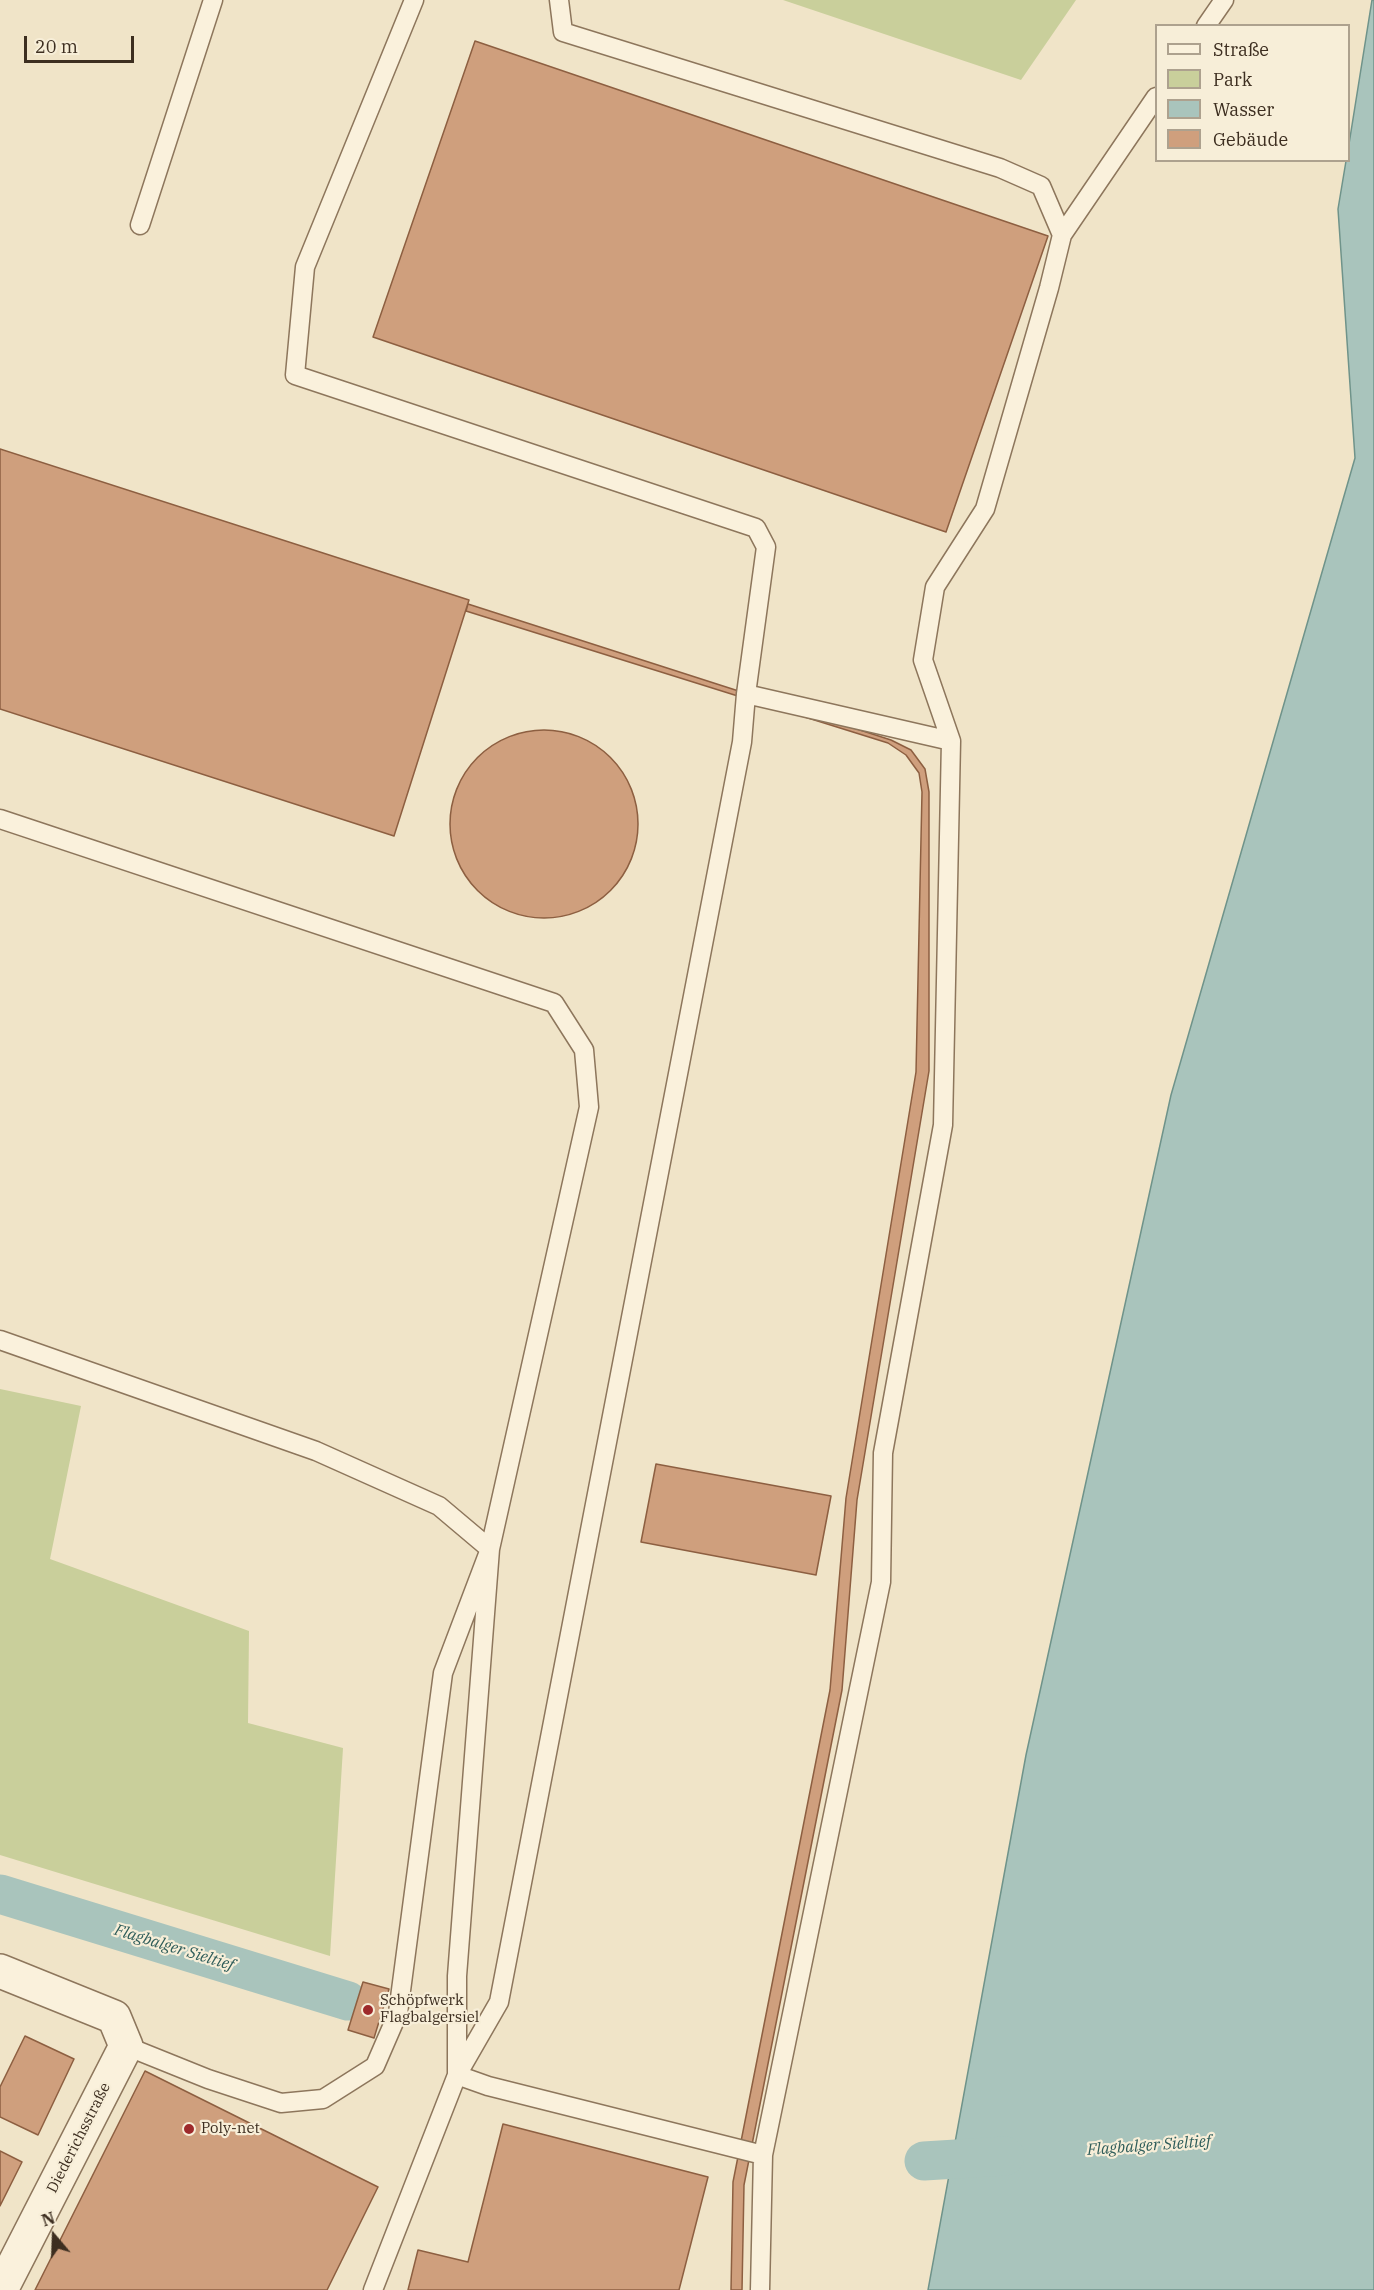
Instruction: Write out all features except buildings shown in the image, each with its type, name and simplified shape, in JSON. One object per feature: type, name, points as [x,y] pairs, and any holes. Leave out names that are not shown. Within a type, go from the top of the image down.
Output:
[{"type":"street","points":[[0,1971],[120,2032]]},
{"type":"street","name":"Diederichsstraße","points":[[1,2290],[120,2032]]},
{"type":"lane","points":[[140,225],[213,0]]},
{"type":"lane","points":[[373,2290],[457,2075],[499,2002],[742,742],[746,694],[766,547],[756,528],[295,375],[305,267],[414,0]]},
{"type":"lane","points":[[559,0],[563,32],[1000,168],[1041,186],[1062,235]]},
{"type":"lane","points":[[1207,24],[1224,0]]},
{"type":"lane","points":[[760,2290],[763,2155],[881,1582],[883,1453],[943,1125],[951,741],[923,660],[935,588],[985,509],[1049,288],[1062,235],[1155,98]]},
{"type":"lane","points":[[746,694],[951,741]]},
{"type":"lane","points":[[0,819],[554,1003],[584,1050],[589,1107],[490,1549],[443,1673],[398,2013],[375,2066],[323,2098],[281,2103],[208,2079],[120,2032]]},
{"type":"lane","points":[[0,1340],[316,1451],[439,1506],[490,1549]]},
{"type":"lane","points":[[457,2075],[457,1976],[490,1549]]},
{"type":"lane","points":[[457,2075],[488,2086],[763,2155]]},
{"type":"green space","points":[[783,0],[1076,0],[1021,80]]},
{"type":"green space","points":[[0,1389],[81,1406],[50,1559],[249,1631],[248,1723],[343,1748],[330,1956],[0,1855]]},
{"type":"water","points":[[1372,0],[1374,0],[1374,2290],[928,2290],[1026,1755],[1171,1095],[1355,458],[1338,209],[1346,162],[1350,162],[1350,138]]},
{"type":"waterway","name":"Flagbalger Sieltief","points":[[0,1894],[348,2001]]},
{"type":"waterway","name":"Flagbalger Sieltief","points":[[924,2161],[1005,2156]]},
{"type":"place","name":"Schöpfwerk Flagbalgersiel","points":[[368,2010]]},
{"type":"place","name":"Poly-net","points":[[189,2129]]}]
